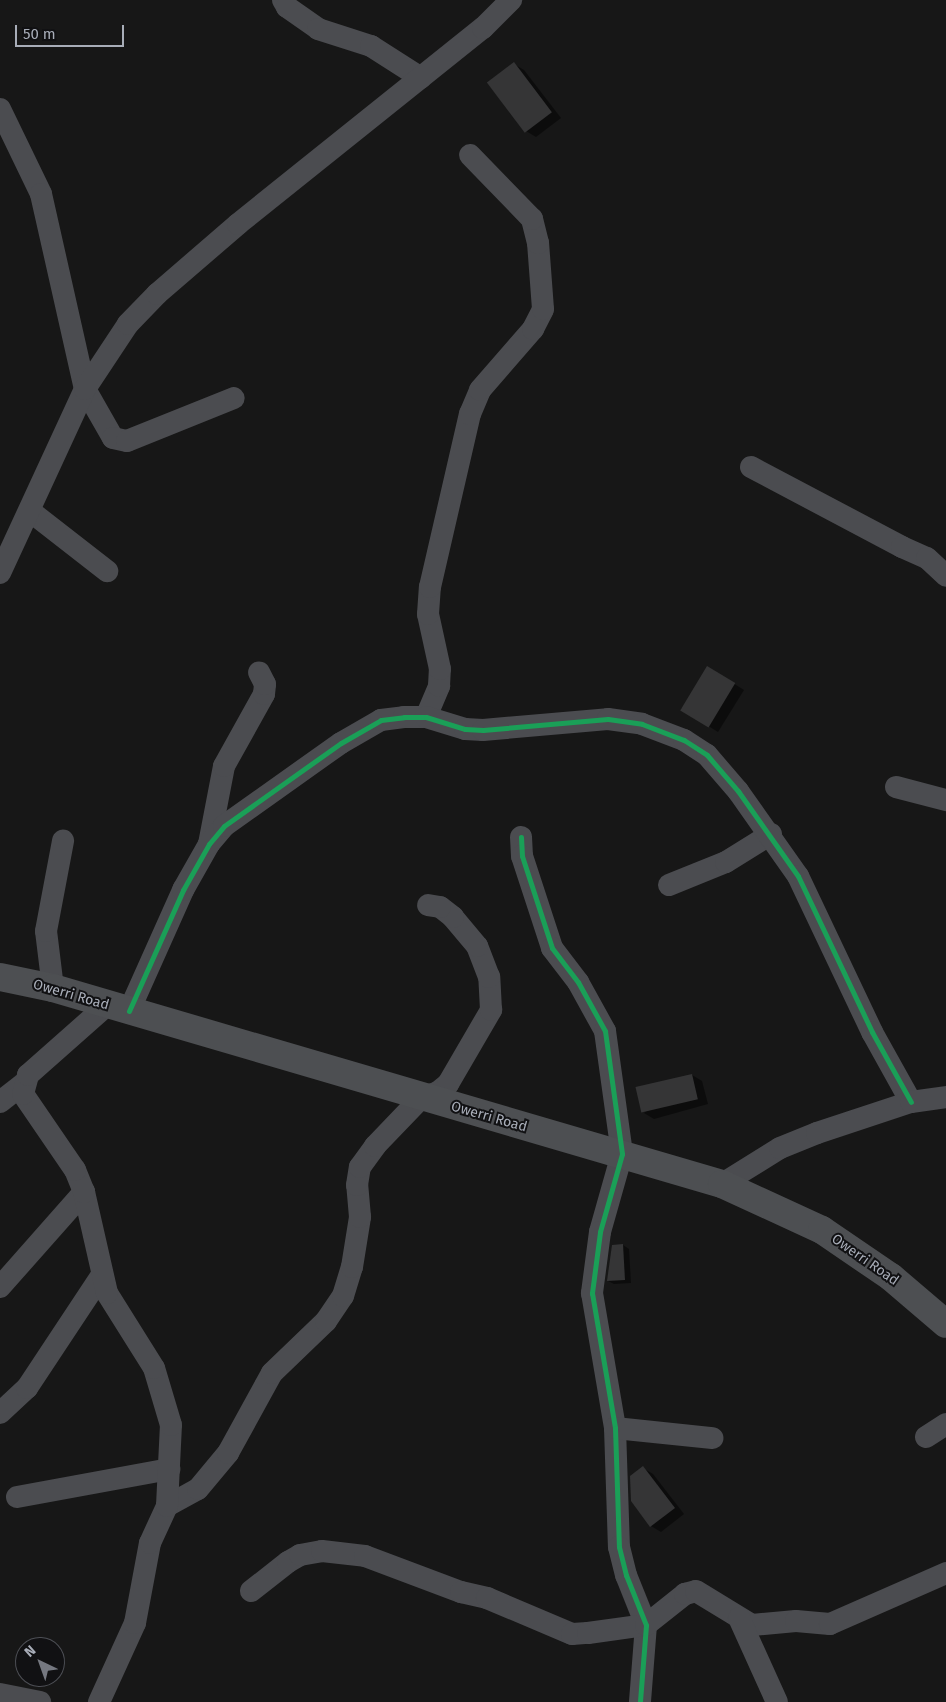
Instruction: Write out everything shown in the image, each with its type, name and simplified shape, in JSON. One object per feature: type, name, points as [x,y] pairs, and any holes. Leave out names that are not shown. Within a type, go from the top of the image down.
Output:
[{"type":"main road","name":"Owerri Road","points":[[0,977],[53,988],[421,1098],[722,1184],[830,1235],[891,1277],[946,1324]]},
{"type":"street","points":[[283,0],[287,7],[318,28],[371,46],[420,78]]},
{"type":"street","points":[[0,573],[85,389],[128,324],[157,294],[483,28],[511,0]]},
{"type":"street","points":[[0,109],[41,194],[85,389],[108,432],[113,438],[127,441],[234,398]]},
{"type":"street","points":[[426,717],[439,686],[440,669],[428,614],[430,587],[470,414],[480,390],[533,329],[543,309],[538,243],[532,220],[470,155]]},
{"type":"street","points":[[751,467],[902,548],[927,558],[946,576]]},
{"type":"street","points":[[30,511],[107,571]]},
{"type":"street","points":[[209,844],[224,766],[264,694],[265,684],[259,672]]},
{"type":"street","points":[[0,1102],[23,1084],[28,1075],[118,1008],[209,844],[224,826],[341,742],[381,720],[426,717],[474,729],[608,719],[660,730],[684,740],[707,755],[771,834],[798,876],[872,1032],[911,1102]]},
{"type":"street","points":[[896,787],[946,800]]},
{"type":"street","points":[[669,885],[726,862],[771,834]]},
{"type":"street","points":[[521,836],[522,856],[552,948],[578,982],[605,1031],[622,1154],[600,1232],[592,1293],[615,1428],[619,1547],[626,1575],[646,1625],[640,1702]]},
{"type":"street","points":[[53,988],[46,931],[63,841]]},
{"type":"street","points":[[167,1506],[198,1489],[228,1453],[272,1373],[326,1321],[343,1296],[352,1266],[360,1217],[357,1184],[360,1167],[375,1146],[421,1098],[438,1092],[448,1084],[491,1010],[489,977],[477,946],[453,917],[440,906],[428,905]]},
{"type":"street","points":[[23,1084],[22,1094],[75,1170],[84,1192],[101,1276],[107,1293],[154,1368],[171,1425],[167,1506],[150,1543],[135,1623],[99,1702]]},
{"type":"street","points":[[722,1184],[780,1148],[911,1102],[946,1096]]},
{"type":"street","points":[[0,1287],[84,1192]]},
{"type":"street","points":[[0,1413],[28,1388],[101,1276]]},
{"type":"street","points":[[926,1437],[946,1424]]},
{"type":"street","points":[[615,1428],[712,1438]]},
{"type":"street","points":[[17,1497],[169,1469]]},
{"type":"street","points":[[251,1591],[300,1555],[322,1551],[365,1556],[487,1598],[572,1634],[646,1625],[686,1594],[696,1591],[752,1625],[796,1621],[830,1624],[946,1573]]},
{"type":"street","points":[[739,1618],[777,1702]]},
{"type":"street","points":[[0,1694],[40,1702]]},
{"type":"building","points":[[514,62],[552,112],[525,133],[487,82]]},
{"type":"building","points":[[707,666],[735,683],[709,728],[680,711]]},
{"type":"building","points":[[692,1074],[698,1099],[641,1112],[635,1087]]},
{"type":"building","points":[[623,1244],[625,1280],[607,1281],[612,1245]]},
{"type":"building","points":[[643,1466],[675,1508],[650,1527],[631,1501],[630,1476]]},
{"type":"cycle path","points":[[129,1011],[183,890],[209,844],[224,826],[341,743],[381,720],[404,717],[426,717],[465,729],[483,730],[608,719],[642,724],[684,740],[707,755],[738,791],[798,876],[872,1032],[911,1102]]},
{"type":"cycle path","points":[[521,837],[522,856],[552,948],[578,982],[605,1031],[622,1154],[600,1232],[592,1293],[615,1428],[619,1547],[626,1575],[646,1625],[640,1702]]}]
